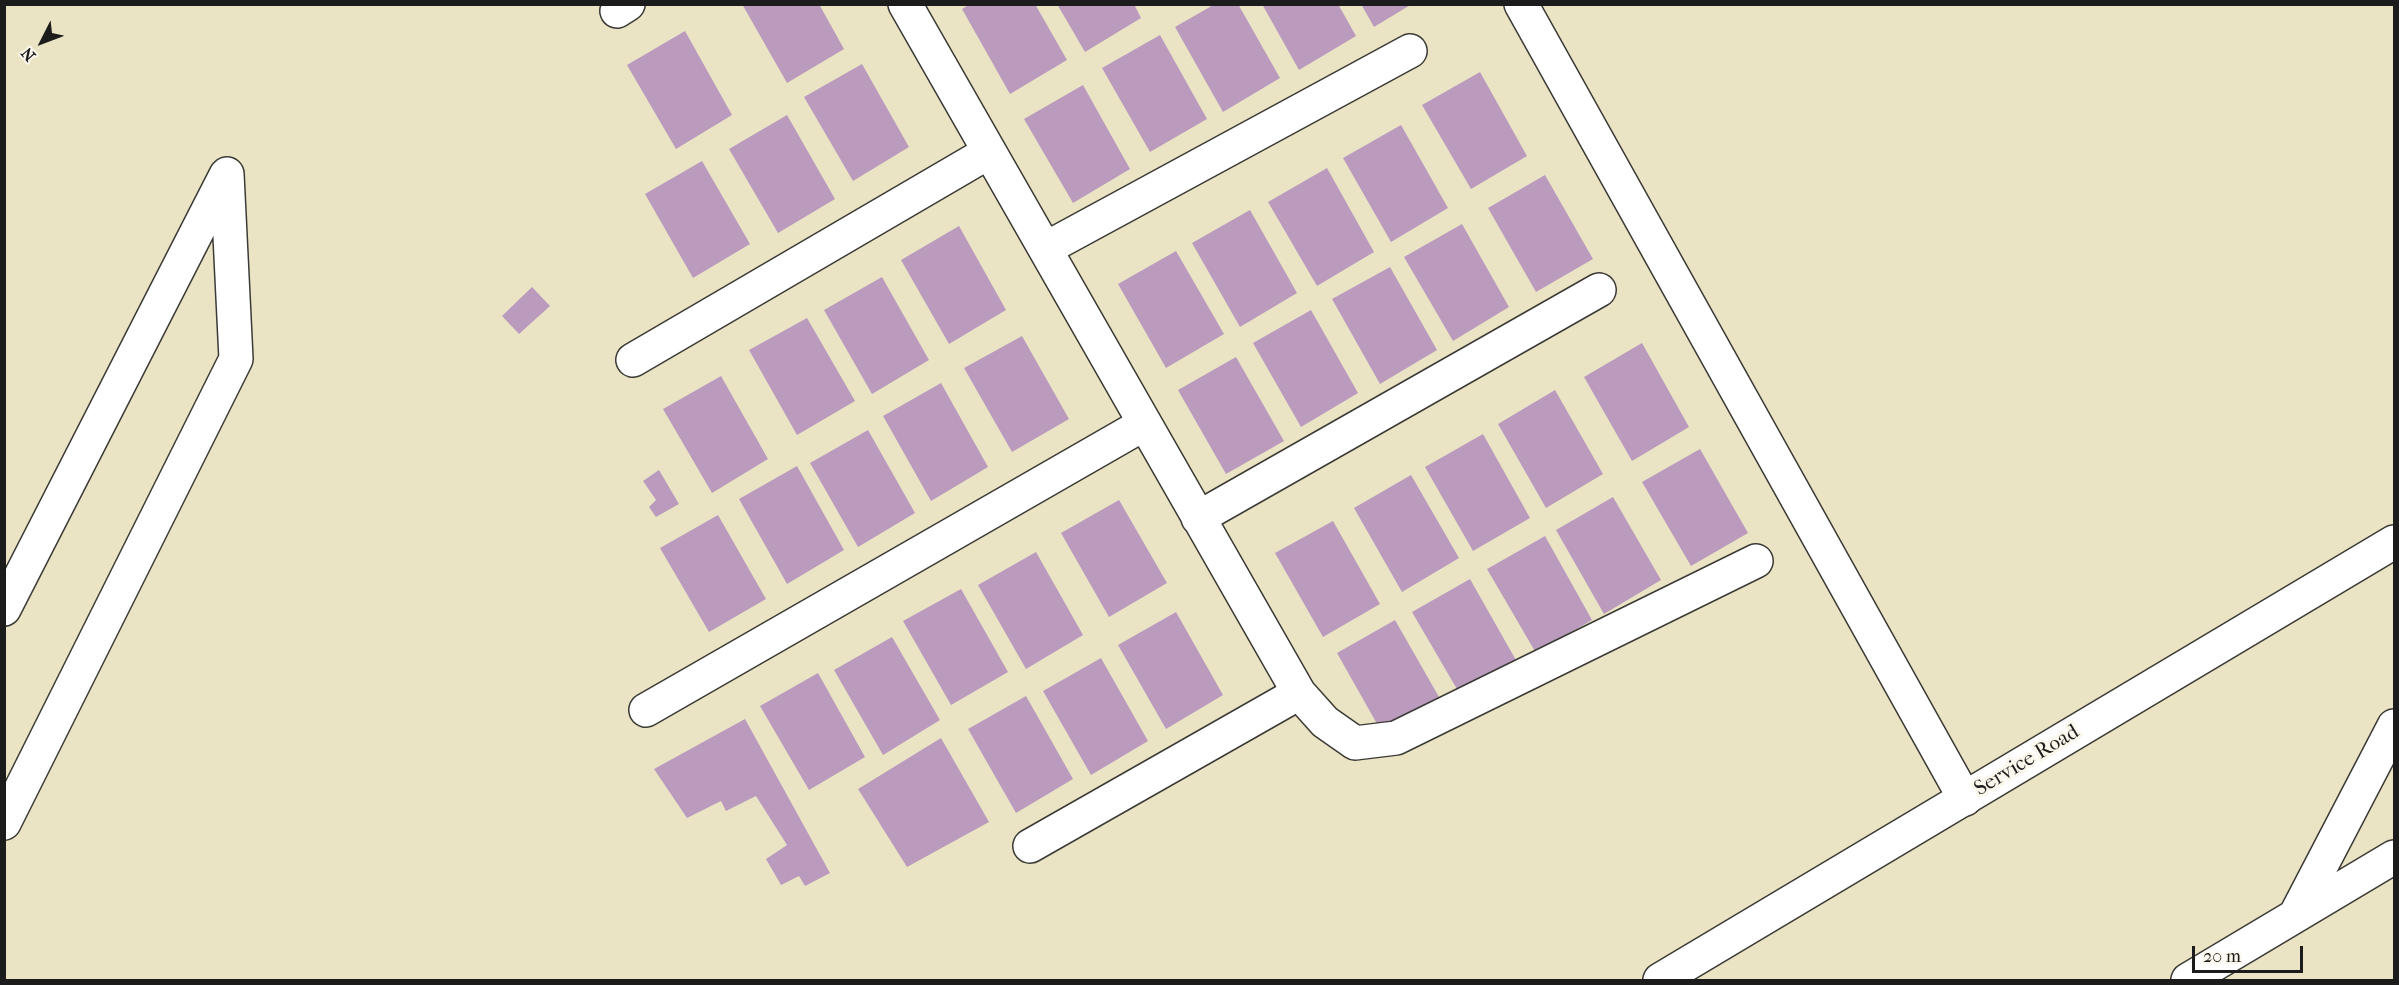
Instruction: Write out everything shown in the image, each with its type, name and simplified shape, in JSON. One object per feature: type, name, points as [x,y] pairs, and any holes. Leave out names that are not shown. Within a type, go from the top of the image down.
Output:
[{"type":"main road","points":[[905,4],[1299,693],[1325,722],[1355,743],[1396,738],[1756,561]]},
{"type":"main road","points":[[1521,4],[1974,793]]},
{"type":"main road","points":[[1544,4],[1974,793]]},
{"type":"main road","points":[[1045,249],[1410,51]]},
{"type":"main road","points":[[633,360],[989,152]]},
{"type":"main road","points":[[4,609],[227,174],[236,359],[4,823]]},
{"type":"main road","points":[[1198,518],[1599,290]]},
{"type":"main road","points":[[646,710],[1144,424]]},
{"type":"main road","name":"Service Road","points":[[1660,981],[2394,542]]},
{"type":"main road","points":[[1030,846],[1299,693]]},
{"type":"main road","points":[[2295,916],[2394,726]]},
{"type":"main road","points":[[2188,981],[2394,857]]},
{"type":"building","points":[[742,4],[819,4],[844,49],[787,83]]},
{"type":"building","points":[[970,4],[1035,4],[1067,60],[1010,94],[962,9]]},
{"type":"building","points":[[1057,4],[1134,4],[1141,18],[1085,52]]},
{"type":"building","points":[[1215,4],[1238,4],[1280,78],[1223,112],[1175,27]]},
{"type":"building","points":[[1262,4],[1338,4],[1356,36],[1299,70]]},
{"type":"building","points":[[1361,4],[1412,4],[1374,27]]},
{"type":"building","points":[[685,31],[732,115],[676,149],[627,65]]},
{"type":"building","points":[[1160,35],[1207,119],[1150,152],[1102,68]]},
{"type":"building","points":[[862,64],[909,147],[853,181],[804,97]]},
{"type":"building","points":[[1480,72],[1527,156],[1471,189],[1422,105]]},
{"type":"building","points":[[1083,85],[1130,169],[1073,203],[1024,119]]},
{"type":"building","points":[[787,115],[835,199],[778,233],[729,149]]},
{"type":"building","points":[[1401,125],[1448,208],[1391,242],[1343,158]]},
{"type":"building","points":[[702,161],[750,244],[693,278],[645,194]]},
{"type":"building","points":[[1327,168],[1374,252],[1317,286],[1268,202]]},
{"type":"building","points":[[1545,175],[1593,259],[1536,292],[1488,208]]},
{"type":"building","points":[[1250,210],[1297,293],[1240,327],[1192,243]]},
{"type":"building","points":[[1462,224],[1509,307],[1453,341],[1404,257]]},
{"type":"building","points":[[959,226],[1006,310],[949,344],[901,260]]},
{"type":"building","points":[[1176,251],[1224,334],[1166,368],[1118,284]]},
{"type":"building","points":[[1390,267],[1437,350],[1380,384],[1332,299]]},
{"type":"building","points":[[882,277],[929,360],[872,394],[824,310]]},
{"type":"building","points":[[532,287],[550,306],[519,334],[502,316]]},
{"type":"building","points":[[1311,310],[1358,393],[1301,427],[1253,343]]},
{"type":"building","points":[[807,318],[855,401],[797,435],[749,350]]},
{"type":"building","points":[[1022,336],[1069,419],[1012,452],[964,368]]},
{"type":"building","points":[[1642,343],[1689,427],[1632,461],[1584,377]]},
{"type":"building","points":[[1236,357],[1284,441],[1226,474],[1178,390]]},
{"type":"building","points":[[721,376],[768,459],[712,493],[663,409]]},
{"type":"building","points":[[941,383],[988,467],[931,501],[883,416]]},
{"type":"building","points":[[1555,390],[1603,474],[1546,508],[1498,424]]},
{"type":"building","points":[[868,430],[915,513],[858,547],[810,463]]},
{"type":"building","points":[[1483,434],[1530,518],[1473,551],[1425,467]]},
{"type":"building","points":[[1700,449],[1748,533],[1691,566],[1642,482]]},
{"type":"building","points":[[797,466],[844,550],[787,584],[739,499]]},
{"type":"building","points":[[659,470],[679,504],[656,517],[649,507],[656,500],[643,481]]},
{"type":"building","points":[[1411,475],[1459,558],[1402,592],[1354,508]]},
{"type":"building","points":[[1613,497],[1661,580],[1604,614],[1556,530]]},
{"type":"building","points":[[1119,500],[1167,583],[1109,617],[1061,533]]},
{"type":"building","points":[[718,515],[766,599],[709,632],[660,548]]},
{"type":"building","points":[[1333,521],[1380,604],[1323,637],[1275,553]]},
{"type":"building","points":[[1545,536],[1592,620],[1536,653],[1487,569]]},
{"type":"building","points":[[1036,552],[1083,635],[1026,669],[978,585]]},
{"type":"building","points":[[1470,579],[1517,662],[1461,696],[1412,612]]},
{"type":"building","points":[[961,589],[1008,672],[951,705],[903,621]]},
{"type":"building","points":[[1176,612],[1223,695],[1166,729],[1118,645]]},
{"type":"building","points":[[1395,620],[1443,704],[1385,738],[1337,653]]},
{"type":"building","points":[[892,637],[940,720],[883,755],[834,670]]},
{"type":"building","points":[[1101,658],[1148,741],[1091,775],[1043,691]]},
{"type":"building","points":[[818,673],[865,757],[809,790],[760,706]]},
{"type":"building","points":[[1026,696],[1073,779],[1016,813],[968,729]]},
{"type":"building","points":[[745,719],[830,873],[805,886],[799,876],[781,885],[766,859],[787,845],[756,796],[726,811],[721,801],[687,818],[654,769]]},
{"type":"building","points":[[941,738],[989,822],[907,867],[858,789]]}]
